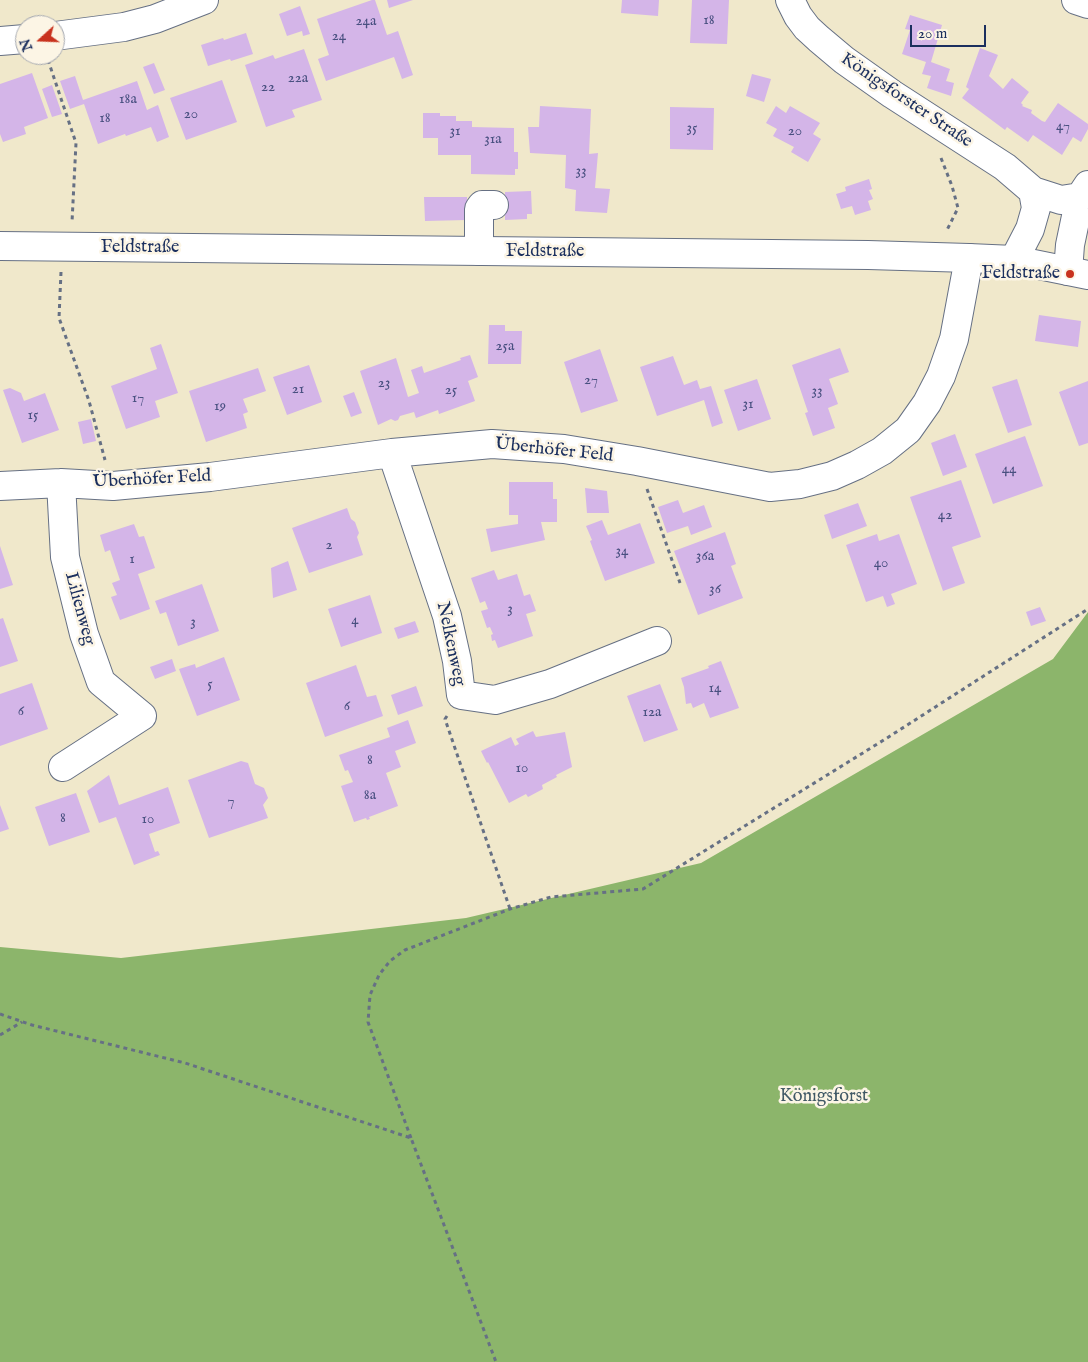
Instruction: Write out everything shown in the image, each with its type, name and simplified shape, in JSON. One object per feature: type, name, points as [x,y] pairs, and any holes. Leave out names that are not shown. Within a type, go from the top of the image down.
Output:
[{"type":"street","points":[[65,35],[124,27],[155,19],[204,0]]},
{"type":"street","name":"Königsforster Straße","points":[[790,0],[807,28],[844,60],[892,94],[1005,167],[1033,191],[1061,200],[1084,191]]},
{"type":"street","points":[[1076,0],[1088,4]]},
{"type":"street","points":[[0,41],[15,40]]},
{"type":"street","points":[[1014,260],[1030,229],[1036,208],[1033,191]]},
{"type":"street","points":[[1078,273],[1070,245],[1084,191]]},
{"type":"street","points":[[479,251],[479,209],[482,205],[494,205]]},
{"type":"street","name":"Feldstraße","points":[[0,246],[848,254],[1014,260],[1078,273]]},
{"type":"street","name":"Überhöfer Feld","points":[[0,486],[61,483],[113,486],[210,477],[392,453],[492,444],[564,449],[770,487],[800,484],[832,476],[857,465],[882,451],[908,430],[927,403],[941,376],[954,339],[969,258]]},
{"type":"street","name":"Nelkenweg","points":[[392,453],[447,616],[457,661],[461,695],[496,700],[550,684],[657,641]]},
{"type":"street","name":"Lilienweg","points":[[61,483],[65,557],[84,634],[101,682],[142,716],[63,768]]},
{"type":"path","points":[[932,257],[958,208],[938,150]]},
{"type":"path","points":[[637,461],[680,583]]},
{"type":"path","points":[[496,1362],[368,1022],[370,995],[379,975],[390,960],[405,950],[510,909],[551,897],[644,889],[887,738],[1088,609]]},
{"type":"path","points":[[461,695],[445,719],[510,909]]},
{"type":"path","points":[[0,1014],[22,1022],[186,1062],[411,1138]]},
{"type":"path","points":[[0,1035],[22,1022]]},
{"type":"green space","name":"Königsforst","points":[[1088,612],[1088,1362],[0,1362],[0,947],[121,958],[466,918],[701,863],[1053,659]]},
{"type":"building","points":[[375,0],[387,35],[398,31],[413,75],[402,79],[394,57],[326,81],[318,59],[329,55],[317,19]]},
{"type":"building","points":[[387,0],[413,0],[389,8]]},
{"type":"building","points":[[622,0],[659,0],[658,16],[621,13]]},
{"type":"building","points":[[692,0],[729,0],[727,44],[690,43]]},
{"type":"building","points":[[300,6],[310,34],[303,36],[302,31],[287,36],[279,14]]},
{"type":"building","points":[[910,15],[942,25],[931,62],[950,69],[946,81],[954,83],[951,96],[927,88],[931,76],[922,74],[926,62],[902,54],[910,30],[905,29]]},
{"type":"building","points":[[246,33],[253,54],[208,66],[201,45]]},
{"type":"building","points":[[980,48],[998,55],[989,76],[1003,89],[1012,78],[1029,92],[1021,103],[1022,106],[1032,110],[1031,113],[1042,121],[1045,122],[1058,103],[1088,124],[1088,129],[1081,142],[1073,137],[1062,155],[1033,135],[1028,142],[1007,127],[1005,130],[962,98],[969,89],[966,87]]},
{"type":"building","points":[[304,49],[322,100],[292,110],[295,117],[266,127],[245,65],[273,55],[275,59]]},
{"type":"building","points":[[154,63],[165,90],[154,94],[143,67]]},
{"type":"building","points":[[32,73],[48,118],[24,127],[26,134],[3,142],[0,134],[0,84]]},
{"type":"building","points":[[752,74],[771,79],[764,102],[746,96]]},
{"type":"building","points":[[75,76],[83,100],[137,81],[147,110],[158,105],[169,137],[157,142],[151,127],[98,144],[84,104],[70,109],[60,81]]},
{"type":"building","points":[[222,80],[237,122],[186,140],[170,98]]},
{"type":"building","points":[[52,85],[62,114],[52,117],[42,89]]},
{"type":"building","points":[[540,106],[591,109],[589,154],[598,153],[595,188],[610,189],[607,213],[575,211],[576,190],[565,188],[566,155],[530,153],[528,127],[539,127]]},
{"type":"building","points":[[776,106],[786,113],[790,106],[820,123],[813,134],[821,139],[808,162],[791,152],[794,147],[773,136],[777,129],[766,123]]},
{"type":"building","points":[[670,107],[714,108],[713,150],[670,149]]},
{"type":"building","points":[[423,113],[440,113],[440,116],[456,116],[456,121],[472,121],[472,127],[514,128],[514,152],[518,152],[518,169],[515,169],[515,175],[471,174],[471,155],[438,155],[438,138],[423,138]]},
{"type":"building","points":[[869,179],[872,189],[869,190],[873,199],[868,201],[871,210],[855,215],[852,206],[841,209],[836,194],[846,191],[845,187]]},
{"type":"building","points":[[531,191],[532,214],[527,214],[527,219],[505,220],[505,192]]},
{"type":"building","points":[[424,197],[467,197],[467,220],[425,221]]},
{"type":"building","points":[[1039,315],[1081,321],[1078,347],[1035,341]]},
{"type":"building","points":[[489,325],[505,325],[505,331],[522,331],[521,364],[488,364]]},
{"type":"building","points":[[161,344],[178,393],[155,401],[160,417],[126,429],[111,386],[157,369],[150,348]]},
{"type":"building","points":[[840,348],[849,372],[829,379],[838,404],[828,408],[835,428],[813,436],[805,413],[808,412],[792,365]]},
{"type":"building","points":[[600,349],[618,401],[581,413],[564,362]]},
{"type":"building","points":[[470,355],[478,377],[468,381],[475,401],[439,414],[438,410],[416,418],[414,412],[400,416],[398,420],[391,419],[378,425],[360,371],[396,358],[408,397],[419,393],[411,370],[422,366],[424,373]]},
{"type":"building","points":[[673,356],[684,385],[697,380],[700,389],[711,386],[723,423],[712,427],[704,400],[657,416],[640,367]]},
{"type":"building","points":[[309,365],[322,402],[287,415],[273,377]]},
{"type":"building","points":[[258,368],[266,391],[243,399],[248,412],[243,414],[247,428],[206,442],[189,391]]},
{"type":"building","points":[[757,379],[771,419],[738,431],[724,390]]},
{"type":"building","points":[[1017,379],[1032,425],[1008,433],[992,387]]},
{"type":"building","points":[[1088,381],[1088,443],[1079,446],[1059,392]]},
{"type":"building","points":[[10,388],[21,393],[24,401],[45,393],[59,430],[22,443],[3,390]]},
{"type":"building","points":[[354,392],[362,413],[351,417],[343,396]]},
{"type":"building","points":[[91,419],[96,441],[83,444],[78,422]]},
{"type":"building","points":[[955,434],[967,467],[943,476],[931,443]]},
{"type":"building","points":[[1025,436],[1043,486],[993,504],[975,454]]},
{"type":"building","points":[[961,480],[981,537],[952,547],[965,583],[943,591],[910,497]]},
{"type":"building","points":[[509,482],[553,482],[553,499],[557,499],[557,522],[541,522],[545,540],[491,552],[486,529],[518,524],[518,515],[509,515]]},
{"type":"building","points":[[585,488],[607,491],[609,513],[587,513]]},
{"type":"building","points":[[678,500],[683,513],[704,505],[712,527],[691,535],[688,526],[667,533],[658,507]]},
{"type":"building","points":[[858,503],[867,526],[832,539],[824,515]]},
{"type":"building","points":[[347,508],[359,533],[357,537],[363,555],[309,573],[292,528]]},
{"type":"building","points":[[602,520],[608,535],[640,523],[655,563],[605,581],[586,526]]},
{"type":"building","points":[[134,524],[139,537],[144,536],[155,568],[138,574],[150,609],[120,620],[111,597],[117,595],[112,583],[120,580],[110,550],[105,552],[100,535]]},
{"type":"building","points":[[725,532],[736,564],[731,566],[743,598],[698,615],[674,551]]},
{"type":"building","points":[[877,534],[879,541],[899,534],[917,584],[891,594],[895,604],[887,607],[883,596],[866,602],[846,545]]},
{"type":"building","points":[[0,546],[13,585],[0,589]]},
{"type":"building","points":[[288,561],[297,590],[273,598],[271,568]]},
{"type":"building","points":[[494,570],[498,580],[517,574],[524,596],[530,594],[536,611],[526,614],[533,636],[498,648],[495,640],[492,641],[491,635],[493,634],[490,627],[487,628],[481,611],[488,609],[485,601],[480,603],[471,578]]},
{"type":"building","points":[[202,584],[219,631],[178,646],[166,612],[160,614],[155,601]]},
{"type":"building","points":[[370,595],[382,633],[341,647],[328,609]]},
{"type":"building","points":[[1040,607],[1046,621],[1031,626],[1026,612]]},
{"type":"building","points":[[3,618],[18,661],[0,667],[0,619]]},
{"type":"building","points":[[415,621],[419,632],[398,639],[394,628]]},
{"type":"building","points":[[224,657],[240,700],[197,716],[179,669],[195,664],[196,668]]},
{"type":"building","points":[[172,659],[176,671],[155,679],[150,667]]},
{"type":"building","points":[[721,661],[739,708],[710,718],[704,703],[693,708],[691,703],[686,704],[681,678],[709,668],[708,666]]},
{"type":"building","points":[[356,665],[367,697],[376,695],[383,716],[325,737],[306,683]]},
{"type":"building","points":[[32,683],[48,729],[0,746],[0,694]]},
{"type":"building","points":[[660,684],[678,730],[644,742],[627,696]]},
{"type":"building","points":[[416,686],[423,706],[398,715],[391,695]]},
{"type":"building","points":[[408,720],[416,743],[395,751],[401,767],[386,773],[398,806],[369,817],[370,819],[367,820],[366,818],[354,822],[341,786],[353,782],[348,770],[345,771],[339,755],[390,737],[387,728]]},
{"type":"building","points":[[533,731],[536,737],[565,732],[572,767],[542,785],[543,789],[528,797],[526,794],[509,803],[481,751],[511,737],[515,746],[519,744],[516,739]]},
{"type":"building","points":[[241,761],[248,763],[255,784],[264,788],[268,798],[263,805],[268,818],[209,838],[188,780]]},
{"type":"building","points":[[109,775],[119,805],[168,787],[180,823],[149,834],[155,852],[158,851],[160,855],[134,865],[116,817],[99,823],[87,791]]},
{"type":"building","points":[[76,793],[90,832],[49,846],[35,807]]},
{"type":"building","points":[[0,805],[9,829],[0,832]]},
{"type":"place","name":"Feldstraße","points":[[1070,274]]}]
